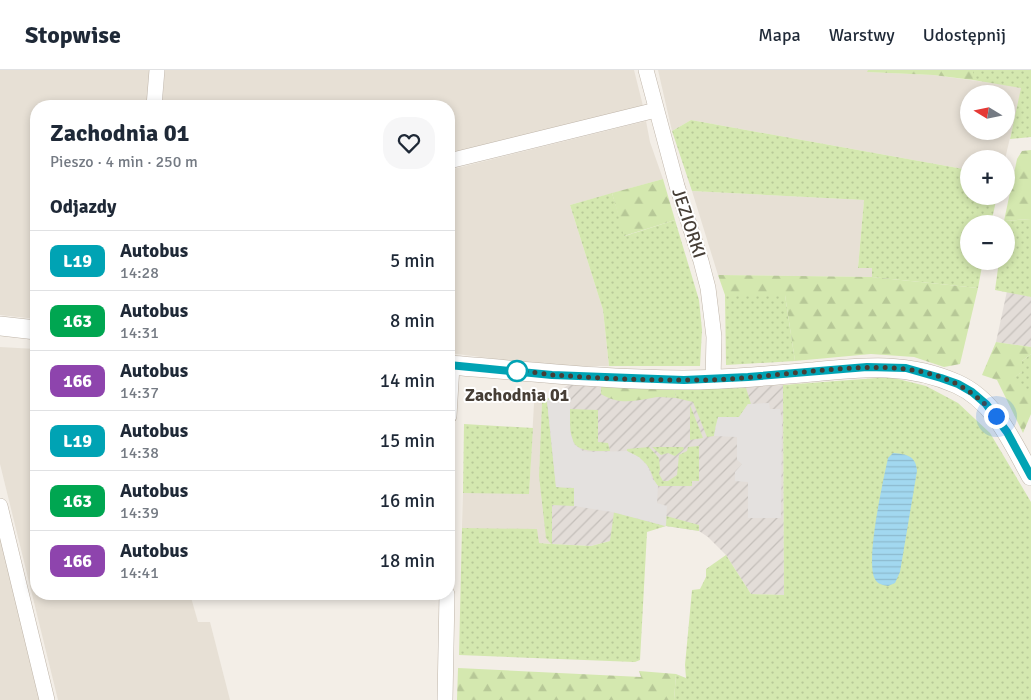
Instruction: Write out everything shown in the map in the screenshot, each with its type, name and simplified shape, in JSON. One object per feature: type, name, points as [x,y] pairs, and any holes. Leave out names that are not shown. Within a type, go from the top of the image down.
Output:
[{"type":"street","points":[[154,100],[157,70]]},
{"type":"street","name":"JEZIORKI","points":[[646,70],[677,186],[708,288],[714,337],[714,380]]},
{"type":"street","points":[[455,160],[656,110]]},
{"type":"street","points":[[0,326],[30,329]]},
{"type":"street","points":[[455,365],[552,375],[654,380],[714,380],[867,367],[906,368],[958,384],[972,392],[986,404],[1007,432],[1031,476]]},
{"type":"street","points":[[0,506],[47,700]]},
{"type":"street","points":[[445,700],[448,600]]},
{"type":"shaded area","points":[[0,70],[150,70],[148,100],[30,100],[30,318],[0,315]]},
{"type":"shaded area","points":[[165,70],[634,70],[643,106],[455,153],[455,100],[162,100]]},
{"type":"shaded area","points":[[658,70],[868,70],[868,72],[933,75],[1007,85],[960,85],[960,140],[1009,140],[1007,150],[960,150],[960,168],[691,120],[672,131]]},
{"type":"shaded area","points":[[1015,86],[1022,87],[1015,117]]},
{"type":"shaded area","points":[[646,121],[650,142],[663,179],[570,205],[603,310],[609,366],[553,366],[455,354],[455,169]]},
{"type":"shaded area","points":[[692,191],[864,200],[858,268],[872,268],[872,277],[718,275]]},
{"type":"shaded area","points":[[1007,291],[1031,297],[1031,347],[996,342]]},
{"type":"shaded area","points":[[0,347],[30,349],[30,586],[0,464]]},
{"type":"shaded area","points":[[571,383],[710,389],[783,385],[784,595],[751,594],[726,555],[699,531],[666,526],[591,546],[552,544],[546,538],[539,476],[542,403]]},
{"type":"shaded area","points":[[535,386],[542,403],[539,476],[546,537],[552,544],[462,528],[463,493],[529,493]]},
{"type":"shaded area","points":[[547,400],[570,400],[570,431],[574,444],[583,451],[627,451],[639,457],[646,464],[658,486],[657,503],[667,506],[666,526],[612,512],[574,506],[574,488],[556,487]]},
{"type":"shaded area","points":[[769,403],[770,409],[780,409],[782,421],[781,518],[748,518],[748,482],[735,481],[735,472],[742,464],[737,460],[737,437],[714,436],[716,425],[718,417],[739,417],[748,404]]},
{"type":"shaded area","points":[[0,534],[40,700],[0,700]]},
{"type":"shaded area","points":[[33,600],[192,600],[198,622],[210,622],[230,700],[58,700]]},
{"type":"green space","points":[[868,70],[973,70],[973,80],[933,75],[867,72]]},
{"type":"green space","points":[[973,70],[1031,70],[1031,137],[1015,139],[1015,116],[1021,88],[1015,87],[1015,85],[973,80]]},
{"type":"green space","points":[[691,120],[960,168],[960,205],[995,205],[993,215],[960,215],[960,270],[981,270],[978,288],[872,277],[872,268],[858,268],[864,200],[692,191],[672,131]]},
{"type":"green space","points":[[1031,150],[1031,219],[1015,220],[1015,215],[1005,215],[1007,205],[1015,205],[1015,169],[1017,159],[1022,151]]},
{"type":"green space","points":[[663,179],[675,220],[624,236],[612,193]]},
{"type":"green space","points":[[612,193],[625,236],[675,220],[699,300],[702,330],[700,366],[609,366],[603,310],[570,205]]},
{"type":"green space","points":[[1031,219],[1031,297],[995,290],[998,270],[1015,270],[1015,220]]},
{"type":"green space","points":[[718,275],[872,277],[978,288],[960,364],[944,367],[914,357],[871,354],[795,361],[785,295],[725,295]]},
{"type":"green space","points":[[725,295],[785,295],[795,361],[726,365]]},
{"type":"green space","points":[[996,342],[1031,347],[1031,354],[1022,361],[1022,372],[1013,378],[1031,395],[1031,414],[1023,433],[997,380],[982,375]]},
{"type":"green space","points":[[1031,354],[1031,396],[1012,378],[1022,372],[1022,361]]},
{"type":"green space","points":[[890,377],[926,386],[958,403],[990,433],[1031,502],[1031,700],[674,700],[676,674],[686,678],[685,665],[692,590],[700,589],[706,577],[706,569],[726,555],[751,594],[784,595],[783,385]]},
{"type":"green space","points":[[601,384],[674,386],[676,398],[658,397],[632,401],[614,400],[601,394]]},
{"type":"green space","points":[[674,386],[710,389],[746,388],[751,404],[748,404],[739,417],[716,425],[714,436],[707,437],[693,402],[676,398]]},
{"type":"green space","points":[[553,395],[555,400],[547,401],[556,487],[574,488],[574,506],[552,505],[552,544],[591,546],[610,541],[614,512],[665,526],[666,516],[699,525],[699,531],[666,526],[647,532],[640,660],[635,662],[459,655],[462,528],[537,529],[539,543],[551,544],[546,538],[539,476],[542,403]]},
{"type":"green space","points":[[690,405],[703,438],[690,440]]},
{"type":"green space","points":[[570,409],[598,410],[598,442],[608,443],[610,451],[587,450],[575,444],[572,439]]},
{"type":"green space","points":[[464,424],[533,428],[529,494],[463,493]]},
{"type":"green space","points":[[699,446],[699,481],[692,481],[692,486],[658,486],[646,464],[627,451],[627,449],[649,447],[659,458],[659,474],[663,481],[668,481],[677,475],[679,455],[687,451],[688,447]]},
{"type":"green space","points":[[652,447],[683,447],[684,449],[675,456],[668,453],[661,455]]},
{"type":"green space","points":[[458,668],[641,677],[639,671],[676,674],[674,700],[457,700]]},
{"type":"water","points":[[893,453],[903,454],[913,459],[917,471],[900,572],[895,583],[888,586],[876,581],[872,570],[872,556],[882,484],[888,458]]},
{"type":"bus line","name":"L19","points":[[455,365],[517,370],[552,375],[654,380],[714,380],[867,367],[906,368],[925,372],[958,384],[972,392],[986,404],[1007,432],[1031,476]]},
{"type":"place","name":"Zachodnia 01","points":[[517,371]]},
{"type":"route","points":[[517,371],[552,375],[654,380],[714,380],[867,367],[906,368],[925,372],[958,384],[972,392],[996,416]]}]
